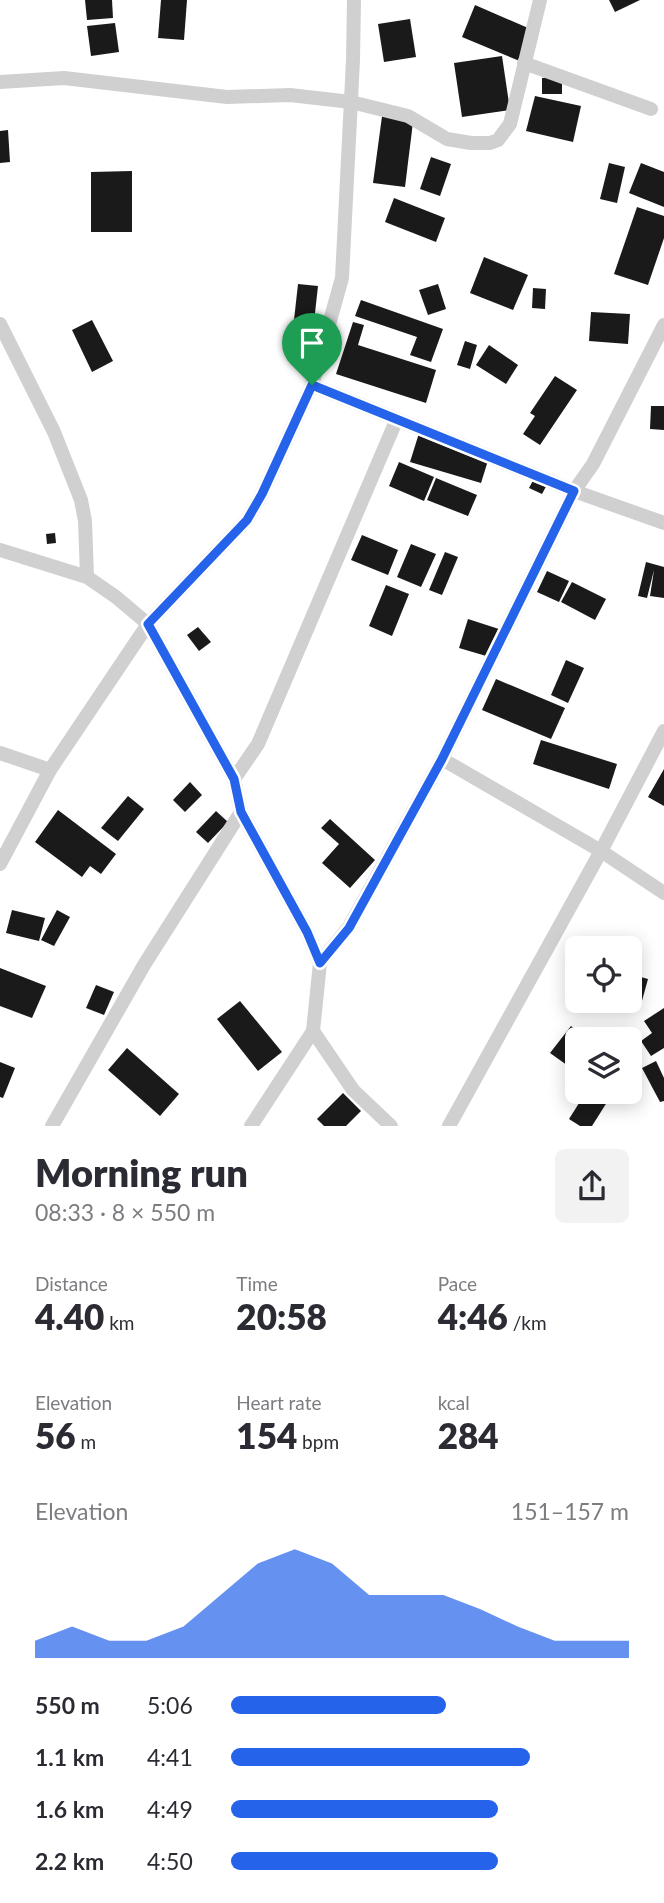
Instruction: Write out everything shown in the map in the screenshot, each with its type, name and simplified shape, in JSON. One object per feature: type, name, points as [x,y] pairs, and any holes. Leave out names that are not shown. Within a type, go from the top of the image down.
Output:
[{"type":"street","points":[[0,863],[50,769],[148,624],[247,520],[262,494],[312,385],[342,278],[354,0]]},
{"type":"street","points":[[0,82],[64,78],[227,97],[290,95],[351,102],[408,116],[447,139],[471,144],[490,143],[498,140],[510,124],[540,0]]},
{"type":"street","points":[[524,63],[651,109]]},
{"type":"street","points":[[0,324],[54,432],[81,500],[85,521],[87,577]]},
{"type":"street","points":[[320,963],[349,928],[442,759],[574,491],[593,464],[664,325]]},
{"type":"street","points":[[0,351],[16,355]]},
{"type":"street","points":[[312,385],[574,491],[664,523]]},
{"type":"street","points":[[234,779],[258,744],[396,421]]},
{"type":"street","points":[[0,550],[87,577],[148,624],[234,779],[241,812],[307,932],[320,963],[313,1031],[250,1126]]},
{"type":"street","points":[[449,1126],[664,731]]},
{"type":"street","points":[[0,753],[50,769]]},
{"type":"street","points":[[442,759],[601,851],[664,893]]},
{"type":"street","points":[[52,1126],[144,965],[241,812]]},
{"type":"street","points":[[313,1031],[353,1090],[391,1126]]},
{"type":"building","points":[[85,0],[112,0],[113,18],[87,20]]},
{"type":"building","points":[[161,0],[187,0],[184,40],[158,38]]},
{"type":"building","points":[[609,0],[640,0],[615,12]]},
{"type":"building","points":[[475,5],[535,31],[522,62],[462,37]]},
{"type":"building","points":[[410,19],[416,57],[384,62],[378,24]]},
{"type":"building","points":[[115,23],[119,52],[91,56],[87,26]]},
{"type":"building","points":[[502,56],[510,110],[462,117],[454,63]]},
{"type":"building","points":[[562,77],[562,94],[542,94],[542,78]]},
{"type":"building","points":[[535,96],[581,106],[573,142],[526,131]]},
{"type":"building","points":[[383,109],[414,114],[405,187],[373,183]]},
{"type":"building","points":[[8,130],[10,162],[0,163],[0,131]]},
{"type":"building","points":[[431,157],[451,164],[440,196],[420,189]]},
{"type":"building","points":[[609,163],[625,167],[617,203],[600,199]]},
{"type":"building","points":[[641,163],[664,172],[664,207],[629,193]]},
{"type":"building","points":[[132,171],[132,232],[91,232],[91,172]]},
{"type":"building","points":[[394,198],[445,218],[436,242],[385,222]]},
{"type":"building","points":[[637,207],[664,216],[664,238],[648,285],[614,274]]},
{"type":"building","points":[[484,257],[528,275],[513,310],[470,293]]},
{"type":"building","points":[[298,284],[318,286],[314,322],[294,320]]},
{"type":"building","points":[[438,284],[446,309],[428,315],[419,290]]},
{"type":"building","points":[[533,288],[546,289],[545,309],[532,308]]},
{"type":"building","points":[[361,300],[443,329],[431,362],[410,355],[417,337],[355,316]]},
{"type":"building","points":[[591,312],[630,314],[628,344],[589,341]]},
{"type":"building","points":[[92,320],[113,361],[92,372],[72,330]]},
{"type":"building","points":[[353,322],[364,325],[358,345],[436,370],[426,403],[336,374]]},
{"type":"building","points":[[465,341],[477,345],[470,369],[457,365]]},
{"type":"building","points":[[489,345],[518,365],[506,384],[476,365]]},
{"type":"building","points":[[555,376],[577,390],[540,445],[523,434],[535,416],[530,413]]},
{"type":"building","points":[[651,406],[664,406],[664,430],[650,429]]},
{"type":"building","points":[[420,430],[491,451],[481,483],[410,462]]},
{"type":"building","points":[[399,462],[434,477],[424,501],[389,486]]},
{"type":"building","points":[[537,473],[550,479],[542,494],[529,488]]},
{"type":"building","points":[[436,478],[477,495],[468,516],[427,500]]},
{"type":"building","points":[[55,533],[56,543],[47,544],[46,534]]},
{"type":"building","points":[[362,535],[398,550],[388,575],[351,560]]},
{"type":"building","points":[[411,544],[436,554],[421,587],[397,577]]},
{"type":"building","points":[[445,552],[458,557],[442,595],[429,590]]},
{"type":"building","points":[[646,562],[664,567],[664,598],[650,596],[654,570],[647,598],[638,596]]},
{"type":"building","points":[[547,571],[569,581],[559,602],[537,592]]},
{"type":"building","points":[[572,582],[606,599],[595,620],[561,602]]},
{"type":"building","points":[[386,585],[409,594],[392,636],[369,626]]},
{"type":"building","points":[[468,619],[502,630],[493,658],[459,648]]},
{"type":"building","points":[[198,627],[211,642],[199,651],[187,635]]},
{"type":"building","points":[[566,660],[584,668],[568,703],[551,695]]},
{"type":"building","points":[[496,679],[565,708],[551,739],[482,710]]},
{"type":"building","points":[[541,740],[617,764],[609,789],[533,764]]},
{"type":"building","points":[[664,769],[664,806],[648,797]]},
{"type":"building","points":[[190,782],[202,795],[185,812],[173,800]]},
{"type":"building","points":[[128,796],[144,809],[118,841],[101,828]]},
{"type":"building","points":[[58,810],[116,854],[101,874],[90,866],[82,877],[35,842]]},
{"type":"building","points":[[216,811],[228,822],[208,843],[196,832]]},
{"type":"building","points":[[330,819],[375,860],[350,888],[322,863],[339,844],[321,828]]},
{"type":"building","points":[[12,910],[45,918],[39,941],[6,933]]},
{"type":"building","points":[[57,910],[70,917],[54,946],[41,940]]},
{"type":"building","points":[[0,968],[46,986],[32,1018],[0,1006]]},
{"type":"building","points":[[642,977],[648,979],[642,1001]]},
{"type":"building","points":[[96,985],[114,992],[104,1015],[86,1008]]},
{"type":"building","points":[[240,1001],[282,1052],[258,1071],[217,1019]]},
{"type":"building","points":[[664,1008],[664,1048],[651,1056],[642,1042],[652,1033],[644,1021]]},
{"type":"building","points":[[565,1034],[565,1064],[550,1053]]},
{"type":"building","points":[[127,1048],[179,1094],[160,1116],[108,1070]]},
{"type":"building","points":[[656,1061],[664,1078],[664,1101],[660,1102],[642,1068]]},
{"type":"building","points":[[0,1062],[15,1068],[3,1098],[0,1097]]},
{"type":"building","points":[[343,1093],[361,1111],[346,1126],[324,1126],[317,1119]]},
{"type":"building","points":[[578,1104],[606,1104],[592,1126],[580,1126],[569,1119]]},
{"type":"route","points":[[312,385],[574,491],[442,759],[349,928],[320,963],[307,932],[241,812],[234,779],[148,624],[247,520],[262,494],[312,385]]}]
